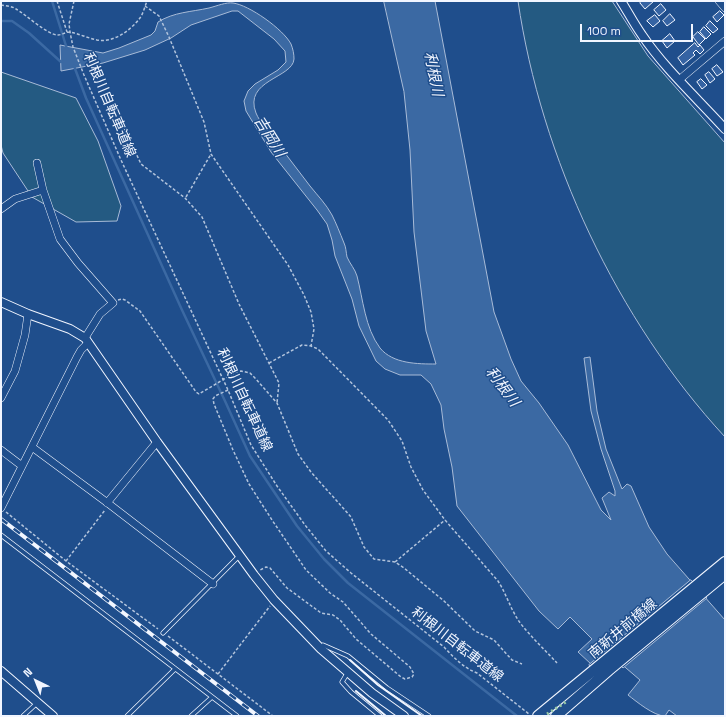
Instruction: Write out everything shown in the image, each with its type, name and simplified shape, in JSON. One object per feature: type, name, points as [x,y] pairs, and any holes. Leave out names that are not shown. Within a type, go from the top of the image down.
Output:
[{"type":"main road","name":"南新井前橋線","points":[[538,716],[725,562]]},
{"type":"main road","name":"南新井前橋線","points":[[556,716],[725,574]]},
{"type":"street","points":[[621,1],[642,36],[679,80],[725,128]]},
{"type":"street","points":[[719,1],[725,8]]},
{"type":"street","points":[[679,80],[725,41]]},
{"type":"street","points":[[1,508],[100,314],[113,302],[78,263],[60,239],[43,190],[37,163]]},
{"type":"street","points":[[1,209],[15,199],[43,190]]},
{"type":"street","points":[[1,302],[28,314],[70,329],[87,340],[157,442],[274,600],[321,649],[383,701],[404,716]]},
{"type":"street","points":[[1,398],[15,371],[25,335],[28,314]]},
{"type":"street","points":[[108,504],[157,442]]},
{"type":"street","points":[[32,447],[213,584]]},
{"type":"street","points":[[1,450],[22,466]]},
{"type":"street","points":[[1,671],[53,716]]},
{"type":"lane","points":[[1,535],[237,716]]},
{"type":"lane","points":[[163,633],[240,555]]},
{"type":"lane","points":[[321,649],[323,645],[346,654],[387,688],[429,716]]},
{"type":"lane","points":[[128,716],[175,669]]},
{"type":"lane","points":[[348,672],[342,682],[351,692],[380,716]]},
{"type":"lane","points":[[190,716],[212,697]]},
{"type":"lane","points":[[23,716],[38,702]]},
{"type":"path","points":[[57,1],[67,32]]},
{"type":"path","name":"利根川自転車道線","points":[[74,1],[70,32],[84,75],[121,160],[228,390],[251,445],[289,503],[326,551],[350,573],[444,647],[459,662],[477,673],[532,716]]},
{"type":"path","points":[[1,5],[15,8],[55,35],[59,36],[70,32],[98,40],[108,40],[113,39],[137,22],[141,18],[147,1]]},
{"type":"path","points":[[145,6],[158,16],[169,37],[204,122],[211,154],[288,265],[304,295],[311,312],[314,329],[311,346]]},
{"type":"path","points":[[120,119],[141,164],[185,198],[202,217],[239,304],[279,383],[277,402]]},
{"type":"path","points":[[185,198],[211,154]]},
{"type":"path","points":[[113,302],[122,299],[140,311],[196,392],[199,394],[241,371],[250,373],[256,378],[277,402],[298,454],[311,472],[351,517],[364,547],[374,559],[395,562],[404,568],[444,601],[475,631],[494,640],[512,660],[522,664]]},
{"type":"path","points":[[269,363],[302,345],[311,346],[318,349],[388,420],[402,441],[411,467],[423,490],[445,520],[498,581],[521,624],[557,663]]},
{"type":"path","points":[[228,390],[215,396],[213,399],[214,404],[249,484],[272,520],[306,570],[330,593],[343,602],[371,634],[410,667],[414,674],[412,677],[405,679],[401,677],[360,642],[340,620],[333,615],[321,613],[287,588],[270,568],[266,567],[261,570]]},
{"type":"path","points":[[66,561],[108,504]]},
{"type":"path","points":[[1,508],[66,561],[273,716]]},
{"type":"path","points":[[395,562],[445,520]]},
{"type":"path","points":[[218,674],[274,600]]},
{"type":"shaded area","points":[[518,1],[612,1],[648,56],[725,143],[725,437],[686,391],[650,342],[618,289],[590,234],[565,177],[545,119],[529,60]]},
{"type":"shaded area","points":[[1,72],[76,98],[98,141],[121,206],[117,221],[76,222],[32,197],[3,153],[1,145]]},
{"type":"water","name":"利根川","points":[[384,1],[435,1],[494,312],[511,359],[521,381],[539,403],[568,445],[601,510],[611,520],[602,498],[609,492],[615,496],[615,491],[601,449],[591,411],[584,358],[590,357],[597,411],[606,449],[622,489],[627,484],[631,486],[649,527],[667,554],[725,620],[725,716],[677,716],[669,710],[665,716],[656,714],[628,695],[640,680],[619,662],[591,664],[578,652],[592,639],[570,617],[558,629],[539,611],[457,506],[441,405],[431,384],[421,375],[400,375],[385,369],[376,361],[359,326],[352,299],[335,256],[327,224],[271,152],[246,111],[244,101],[248,91],[255,84],[278,70],[286,62],[285,51],[274,39],[238,11],[232,11],[191,25],[171,38],[145,50],[103,63],[61,71],[60,45],[103,53],[151,35],[155,31],[158,22],[170,16],[224,4],[233,3],[248,8],[273,25],[287,38],[291,44],[294,59],[292,65],[286,71],[262,86],[256,93],[254,102],[256,113],[262,124],[332,215],[345,245],[347,257],[357,276],[365,313],[371,332],[380,348],[392,357],[406,362],[436,364],[426,331],[414,232],[410,150],[404,92]]},
{"type":"pier","points":[[691,580],[707,598],[623,668],[619,664],[604,678],[589,665]]},
{"type":"building","points":[[642,1],[654,1],[645,9],[640,3]]},
{"type":"building","points":[[661,4],[666,10],[659,16],[654,10]]},
{"type":"building","points":[[720,11],[724,15],[717,22],[713,17]]},
{"type":"building","points":[[670,14],[675,20],[667,26],[663,21]]},
{"type":"building","points":[[655,15],[660,21],[653,27],[647,21]]},
{"type":"building","points":[[710,21],[718,29],[713,33],[706,26]]},
{"type":"building","points":[[704,27],[711,34],[706,39],[700,32]]},
{"type":"building","points":[[698,32],[705,39],[699,45],[693,37]]},
{"type":"building","points":[[670,34],[675,41],[667,48],[662,41]]},
{"type":"building","points":[[695,43],[698,47],[700,45],[704,50],[700,54],[696,50],[693,53],[695,55],[683,65],[678,58]]},
{"type":"building","points":[[717,65],[723,72],[717,76],[712,69]]},
{"type":"building","points":[[709,72],[715,79],[710,83],[705,75]]},
{"type":"building","points":[[701,79],[707,85],[702,89],[697,82]]},
{"type":"waterway","points":[[52,1],[67,49]]},
{"type":"waterway","name":"吉岡川","points":[[1,21],[12,21],[29,33],[61,62],[63,61]]},
{"type":"waterway","points":[[74,66],[86,98],[250,456],[297,526],[324,559],[348,583],[517,716]]},
{"type":"railway","points":[[1,519],[258,716]]},
{"type":"hedge","points":[[547,714],[566,702]]},
{"type":"wall","points":[[350,660],[378,685],[422,716]]},
{"type":"wall","points":[[356,691],[386,716]]}]
